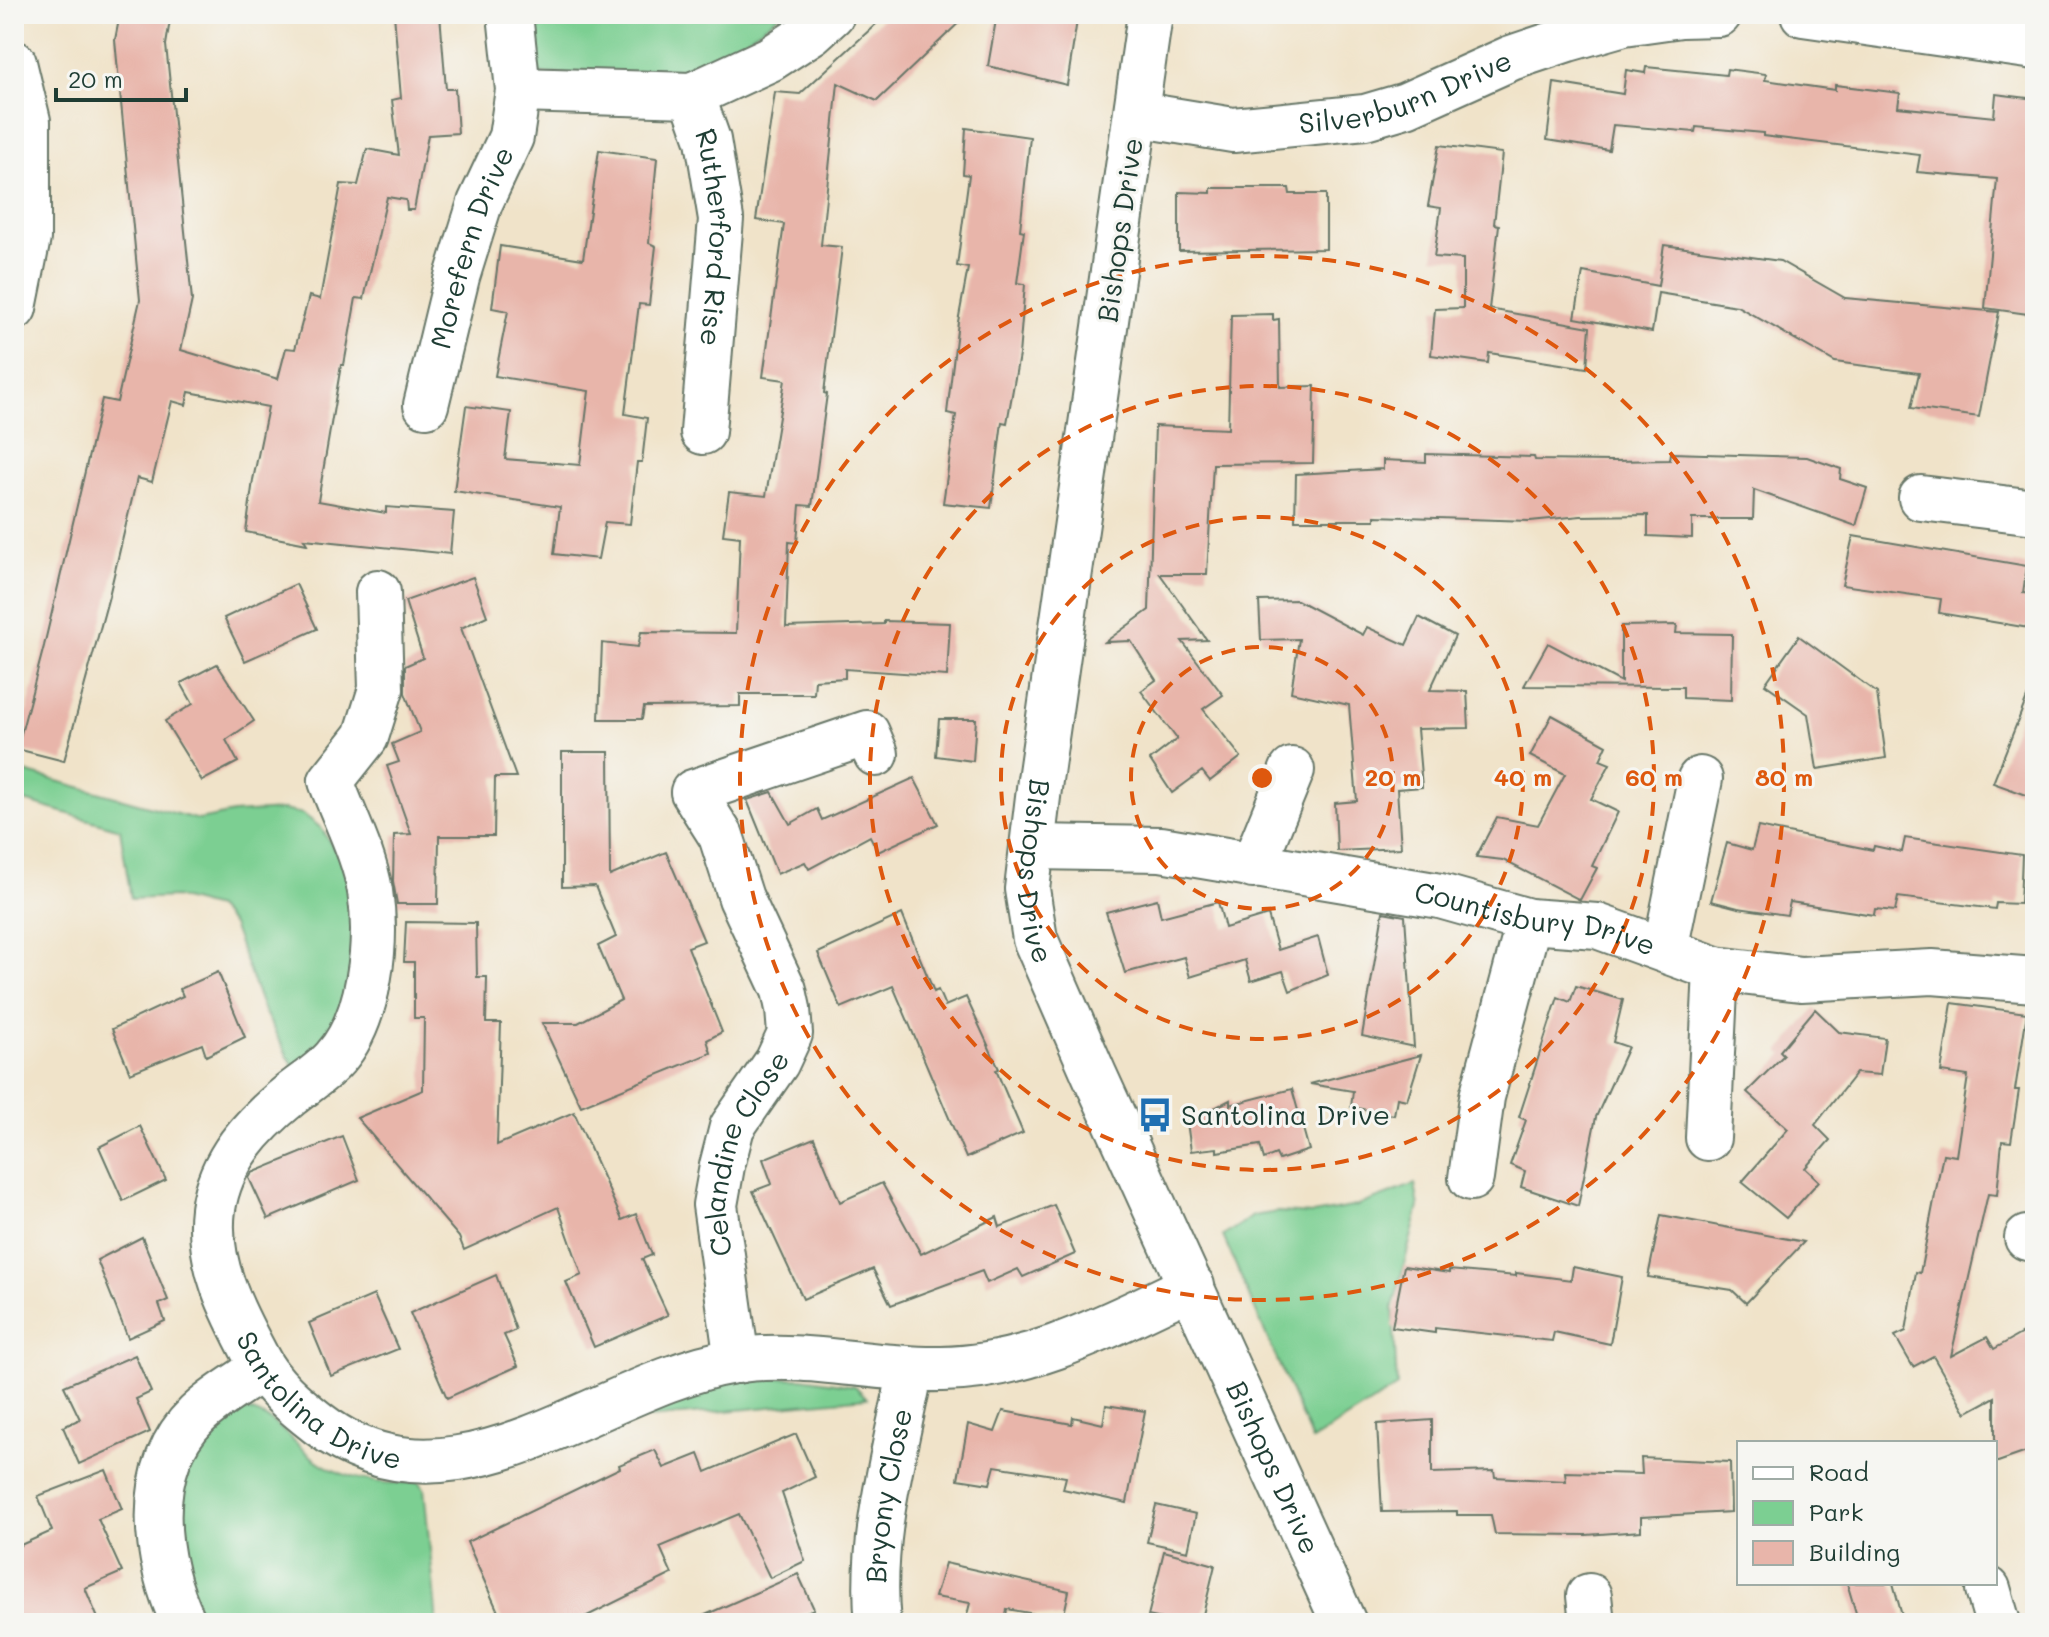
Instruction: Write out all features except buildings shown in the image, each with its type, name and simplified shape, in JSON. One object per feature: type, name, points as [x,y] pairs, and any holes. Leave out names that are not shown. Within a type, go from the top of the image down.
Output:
[{"type":"street","name":"Morefern Drive","points":[[426,405],[457,277],[480,203],[511,137],[518,90],[510,14]]},
{"type":"street","points":[[518,90],[692,95],[770,59],[812,32],[832,14]]},
{"type":"street","name":"Bishops Drive","points":[[1150,14],[1027,889],[1035,939],[1344,1623]]},
{"type":"street","name":"Silverburn Drive","points":[[1136,114],[1233,130],[1365,117],[1406,105],[1511,58],[1534,31],[1681,15],[1719,14]]},
{"type":"street","points":[[1803,14],[2035,47]]},
{"type":"street","points":[[14,63],[28,121],[28,238],[14,308]]},
{"type":"street","name":"Rutherford Rise","points":[[692,95],[708,140],[721,219],[703,432]]},
{"type":"street","points":[[1921,498],[2035,512]]},
{"type":"street","name":"Santolina Drive","points":[[378,592],[381,689],[366,737],[331,781],[370,891],[373,926],[370,976],[350,1036],[335,1058],[245,1135],[231,1158],[213,1210],[213,1241],[218,1272],[229,1304],[262,1368],[283,1393],[335,1436],[356,1447],[407,1460],[435,1461],[487,1453],[675,1378],[737,1361],[823,1361],[911,1369],[981,1367],[1031,1356],[1192,1286]]},
{"type":"street","name":"Celandine Close","points":[[737,1361],[715,1205],[717,1192],[732,1127],[777,1062],[790,1034],[784,990],[741,898],[721,836],[693,792],[867,733],[876,754]]},
{"type":"street","points":[[1253,866],[1292,770]]},
{"type":"street","points":[[1665,950],[1700,779]]},
{"type":"street","name":"Countisbury Drive","points":[[1032,847],[1161,849],[1440,896],[1529,921],[1597,926],[1716,969],[1801,979],[1932,972],[2035,980]]},
{"type":"street","points":[[1471,1178],[1482,1097],[1529,921]]},
{"type":"street","points":[[1708,1138],[1716,969]]},
{"type":"street","points":[[184,1623],[161,1562],[159,1515],[163,1475],[175,1444],[196,1415],[262,1368]]},
{"type":"street","name":"Bryony Close","points":[[878,1623],[875,1586],[884,1512],[911,1369]]},
{"type":"green space","points":[[534,14],[781,14],[697,75],[537,74]]},
{"type":"green space","points":[[14,769],[199,820],[233,813],[283,810],[303,814],[321,828],[341,860],[354,901],[353,967],[333,1028],[295,1070],[263,1009],[232,925],[216,908],[175,897],[131,899],[120,829],[14,798]]},
{"type":"green space","points":[[1415,1184],[1419,1207],[1393,1307],[1397,1387],[1312,1440],[1223,1236],[1253,1216],[1278,1212],[1313,1214],[1357,1206]]},
{"type":"green space","points":[[802,1378],[855,1386],[867,1398],[638,1419],[632,1413],[732,1379]]},
{"type":"green space","points":[[250,1411],[276,1425],[322,1464],[348,1476],[377,1482],[419,1481],[424,1488],[437,1623],[200,1623],[175,1522],[185,1467],[212,1424],[236,1412]]},
{"type":"place","name":"Santolina Drive","points":[[1155,1115]]}]
